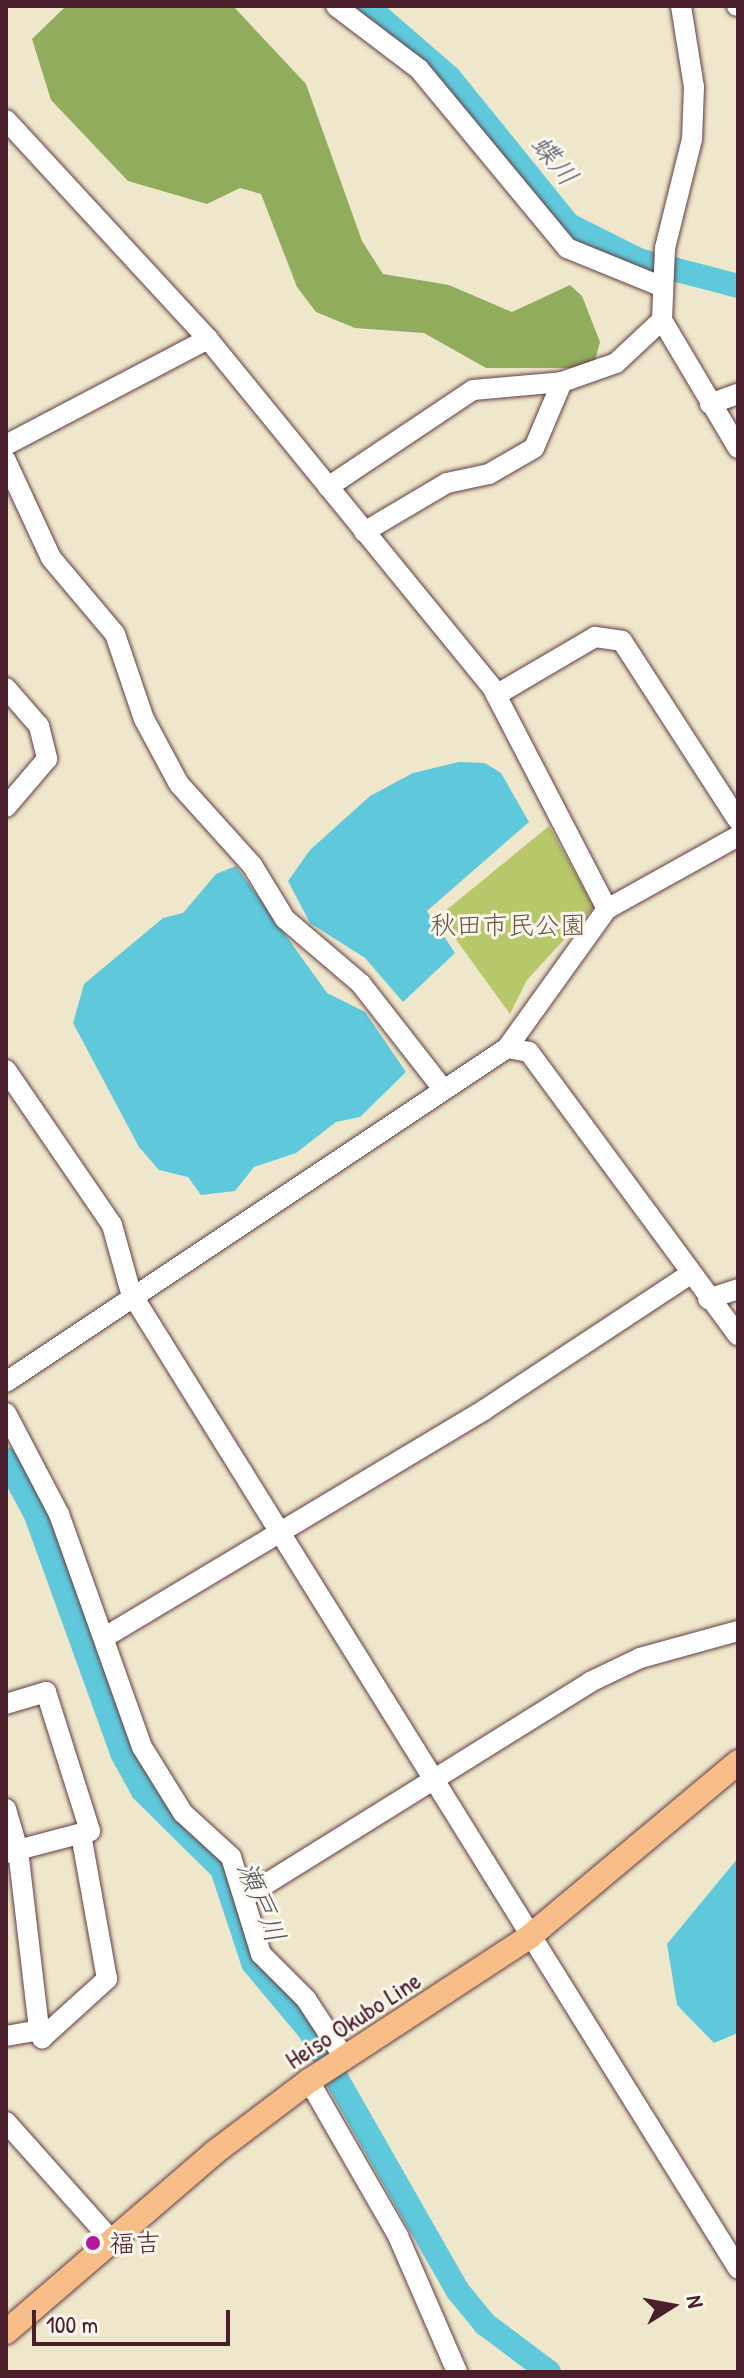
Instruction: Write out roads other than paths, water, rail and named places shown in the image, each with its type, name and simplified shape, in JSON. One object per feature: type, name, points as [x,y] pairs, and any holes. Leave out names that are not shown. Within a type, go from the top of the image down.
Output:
[{"type":"main road","name":"Heiso Okubo Line","points":[[6,2332],[112,2241],[328,2069],[529,1937],[738,1762]]},
{"type":"street","points":[[336,6],[419,69],[567,248],[660,286]]},
{"type":"street","points":[[681,6],[692,139],[665,248],[660,286],[662,320],[738,448]]},
{"type":"street","points":[[6,120],[208,339],[496,695],[607,909]]},
{"type":"street","points":[[328,487],[473,390],[562,382],[616,363],[662,320]]},
{"type":"street","points":[[6,445],[208,339]]},
{"type":"street","points":[[364,532],[447,483],[489,474],[534,448],[562,382]]},
{"type":"street","points":[[710,404],[738,394]]},
{"type":"street","points":[[6,461],[51,558],[115,634],[144,719],[179,784],[252,865],[285,919],[361,984],[443,1089]]},
{"type":"street","points":[[496,695],[595,637],[622,641],[738,820]]},
{"type":"street","points":[[6,688],[39,726],[47,759],[6,807]]},
{"type":"street","points":[[6,1382],[131,1293],[507,1048],[607,909],[738,836]]},
{"type":"street","points":[[507,1048],[529,1052],[689,1275],[738,1335]]},
{"type":"street","points":[[6,1070],[112,1225],[131,1293],[436,1780],[529,1937],[738,2268]]},
{"type":"street","points":[[105,1637],[279,1528],[484,1410],[689,1275]]},
{"type":"street","points":[[708,1299],[738,1289]]},
{"type":"street","points":[[6,1413],[59,1514],[142,1747],[183,1813],[231,1857],[261,1954],[306,1999],[328,2069],[457,2372]]},
{"type":"street","points":[[245,1897],[590,1682],[640,1658],[738,1631]]},
{"type":"street","points":[[6,1704],[46,1692],[90,1831],[12,1851]]},
{"type":"street","points":[[6,1809],[42,2038],[107,1979],[81,1835]]},
{"type":"street","points":[[6,2036],[39,2030]]},
{"type":"street","points":[[10,2134],[112,2241]]},
{"type":"water","points":[[459,762],[485,763],[501,773],[529,822],[427,911],[455,953],[403,1002],[365,958],[310,923],[288,881],[310,850],[370,796],[413,773]]},
{"type":"water","points":[[236,866],[327,993],[365,1012],[406,1072],[360,1117],[336,1122],[296,1153],[254,1167],[235,1191],[201,1195],[188,1177],[159,1170],[139,1147],[73,1023],[84,984],[163,918],[183,913],[216,874]]},
{"type":"water","points":[[738,1858],[738,2033],[714,2043],[677,2005],[667,1944]]},
{"type":"waterway","name":"蝶川","points":[[367,6],[449,77],[569,225],[639,260],[738,286]]},
{"type":"waterway","name":"瀬戸川","points":[[6,1459],[36,1515],[122,1753],[143,1791],[222,1869],[253,1963],[309,2030],[458,2291],[485,2324],[549,2372]]},
{"type":"place","name":"福吉","points":[[93,2243]]},
{"type":"park label","name":"秋田市民公園","points":[[508,925]]}]
